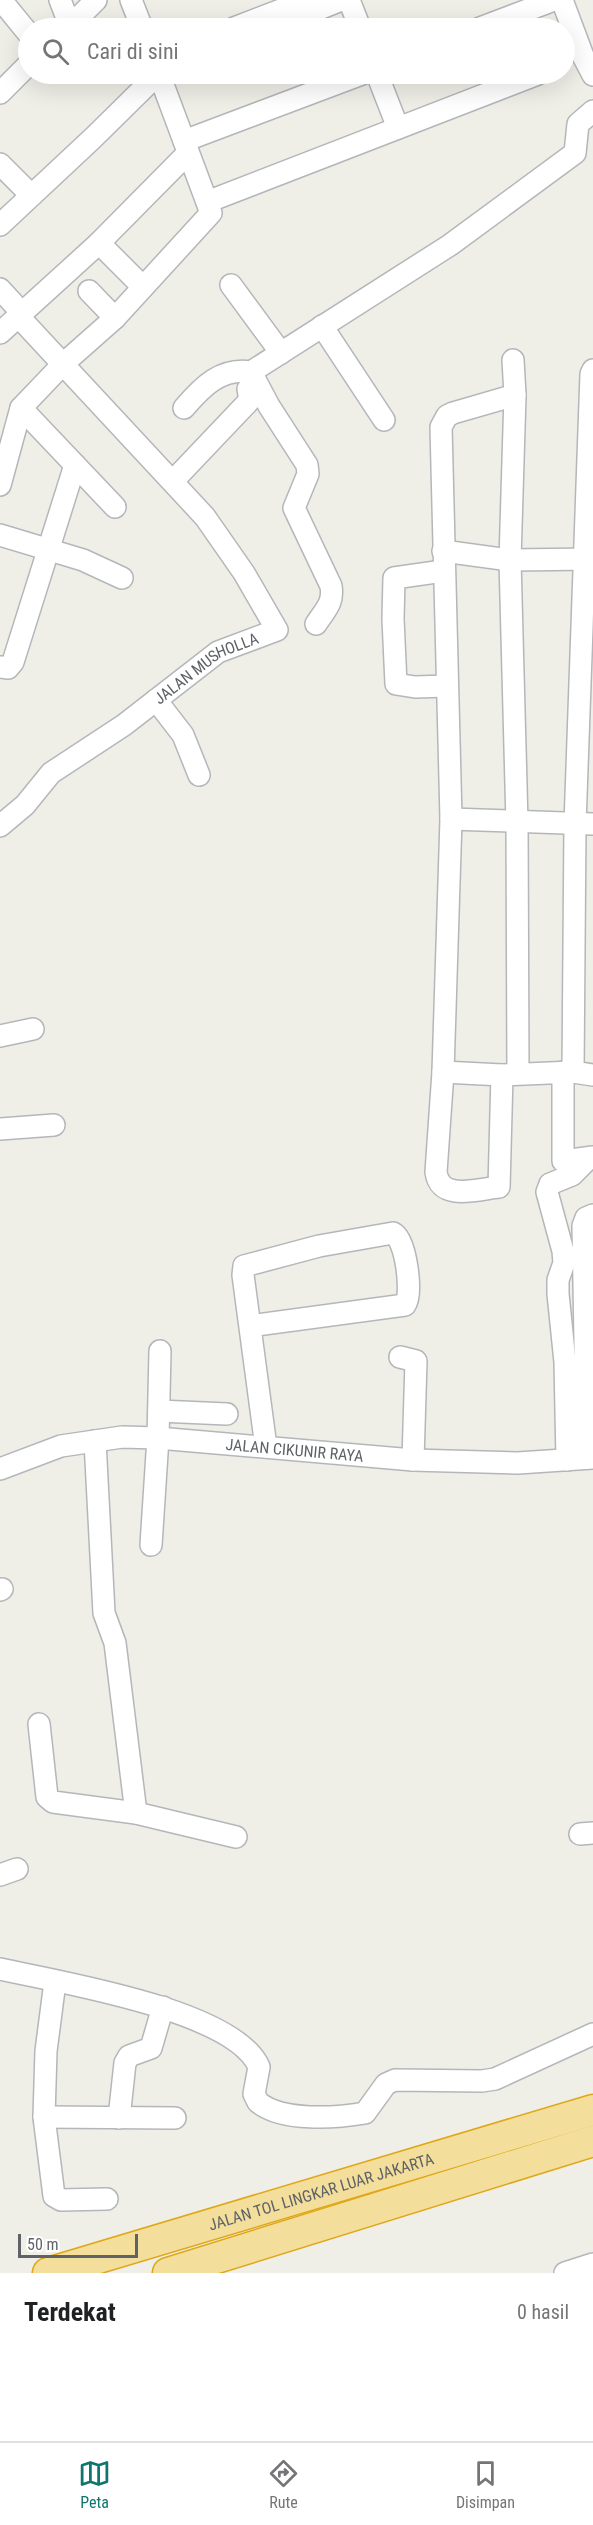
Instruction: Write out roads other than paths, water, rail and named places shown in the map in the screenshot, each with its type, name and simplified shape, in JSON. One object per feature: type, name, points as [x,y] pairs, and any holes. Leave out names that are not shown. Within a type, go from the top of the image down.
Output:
[{"type":"highway","name":"JALAN TOL LINGKAR LUAR JAKARTA","points":[[48,2273],[593,2110]]},
{"type":"highway","name":"JALAN TOL LINGKAR LUAR JAKARTA","points":[[168,2273],[593,2142]]},
{"type":"street","points":[[1,0],[18,21]]},
{"type":"street","points":[[60,0],[66,18]]},
{"type":"street","points":[[78,18],[96,0]]},
{"type":"street","points":[[131,0],[138,18]]},
{"type":"street","points":[[260,18],[307,0]]},
{"type":"street","points":[[295,18],[341,0]]},
{"type":"street","points":[[349,0],[356,18]]},
{"type":"street","points":[[506,18],[554,0]]},
{"type":"street","points":[[562,0],[566,18]]},
{"type":"street","points":[[575,60],[593,75]]},
{"type":"street","points":[[0,93],[18,74]]},
{"type":"street","points":[[89,133],[129,84]]},
{"type":"street","points":[[0,225],[27,191],[146,84]]},
{"type":"street","points":[[0,485],[21,408],[63,364],[114,318],[211,213],[162,84]]},
{"type":"street","points":[[0,333],[99,243],[186,147],[338,84]]},
{"type":"street","points":[[381,84],[398,128]]},
{"type":"street","points":[[207,202],[512,84]]},
{"type":"street","points":[[0,289],[63,364],[173,481],[250,400],[248,389],[253,376],[281,353],[450,245],[573,155],[576,151],[578,124],[593,111]]},
{"type":"street","points":[[0,164],[27,191]]},
{"type":"street","points":[[0,209],[27,191]]},
{"type":"street","points":[[99,243],[142,286]]},
{"type":"street","points":[[231,285],[281,353]]},
{"type":"street","points":[[89,291],[114,318]]},
{"type":"street","points":[[322,326],[384,420]]},
{"type":"street","points":[[513,360],[515,395],[510,560],[517,823],[510,1074],[500,1187],[454,1191],[444,1189],[439,1184],[436,1172],[443,1072],[451,819],[441,427],[447,416],[453,412],[515,395]]},
{"type":"street","points":[[591,1158],[563,1161],[576,1073],[584,824],[591,374],[593,369]]},
{"type":"street","points":[[184,408],[203,386],[218,377],[239,370],[253,376],[307,465],[308,474],[294,508],[331,586],[332,595],[329,606],[316,624]]},
{"type":"street","points":[[21,408],[115,507]]},
{"type":"street","points":[[0,667],[8,668],[13,662],[75,465]]},
{"type":"street","name":"JALAN MUSHOLLA","points":[[0,826],[25,805],[51,773],[124,725],[219,652],[276,630],[222,538],[173,481]]},
{"type":"street","points":[[0,535],[83,560],[122,578]]},
{"type":"street","points":[[447,686],[415,687],[396,684],[394,578],[443,561],[589,559]]},
{"type":"street","points":[[156,700],[183,735],[199,775]]},
{"type":"street","points":[[451,819],[584,824]]},
{"type":"street","points":[[0,1036],[33,1029]]},
{"type":"street","points":[[443,1072],[576,1073]]},
{"type":"street","points":[[0,1129],[54,1125]]},
{"type":"street","points":[[583,1459],[565,1362],[558,1294],[558,1280],[564,1263],[563,1251],[546,1191],[550,1185],[572,1175],[591,1158]]},
{"type":"street","points":[[583,1459],[590,1391],[582,1226],[586,1218],[593,1215]]},
{"type":"street","points":[[250,1326],[405,1305],[410,1295],[402,1241],[393,1233],[319,1246],[247,1264],[243,1270],[243,1275],[266,1447]]},
{"type":"street","points":[[151,1545],[159,1438],[160,1351]]},
{"type":"street","points":[[400,1358],[416,1361],[413,1460]]},
{"type":"street","points":[[159,1411],[227,1414]]},
{"type":"street","name":"JALAN CIKUNIR RAYA","points":[[0,1469],[61,1446],[122,1437],[159,1438],[413,1460],[518,1463],[583,1459]]},
{"type":"street","points":[[95,1441],[104,1613],[115,1643],[136,1814]]},
{"type":"street","points":[[39,1724],[47,1797],[53,1802],[136,1814],[236,1837]]},
{"type":"street","points":[[0,1969],[112,1993],[163,2007],[232,2038],[248,2049],[259,2067],[254,2094],[262,2105],[293,2115],[312,2117],[365,2113],[386,2084],[395,2080],[482,2081],[495,2079],[593,2034]]},
{"type":"street","points":[[55,1982],[46,2051],[44,2117],[56,2198],[61,2200],[107,2199]]},
{"type":"street","points":[[119,2118],[125,2063],[129,2056],[150,2048],[163,2007]]},
{"type":"street","points":[[44,2117],[175,2118]]},
{"type":"street","points":[[565,2273],[593,2264]]}]
